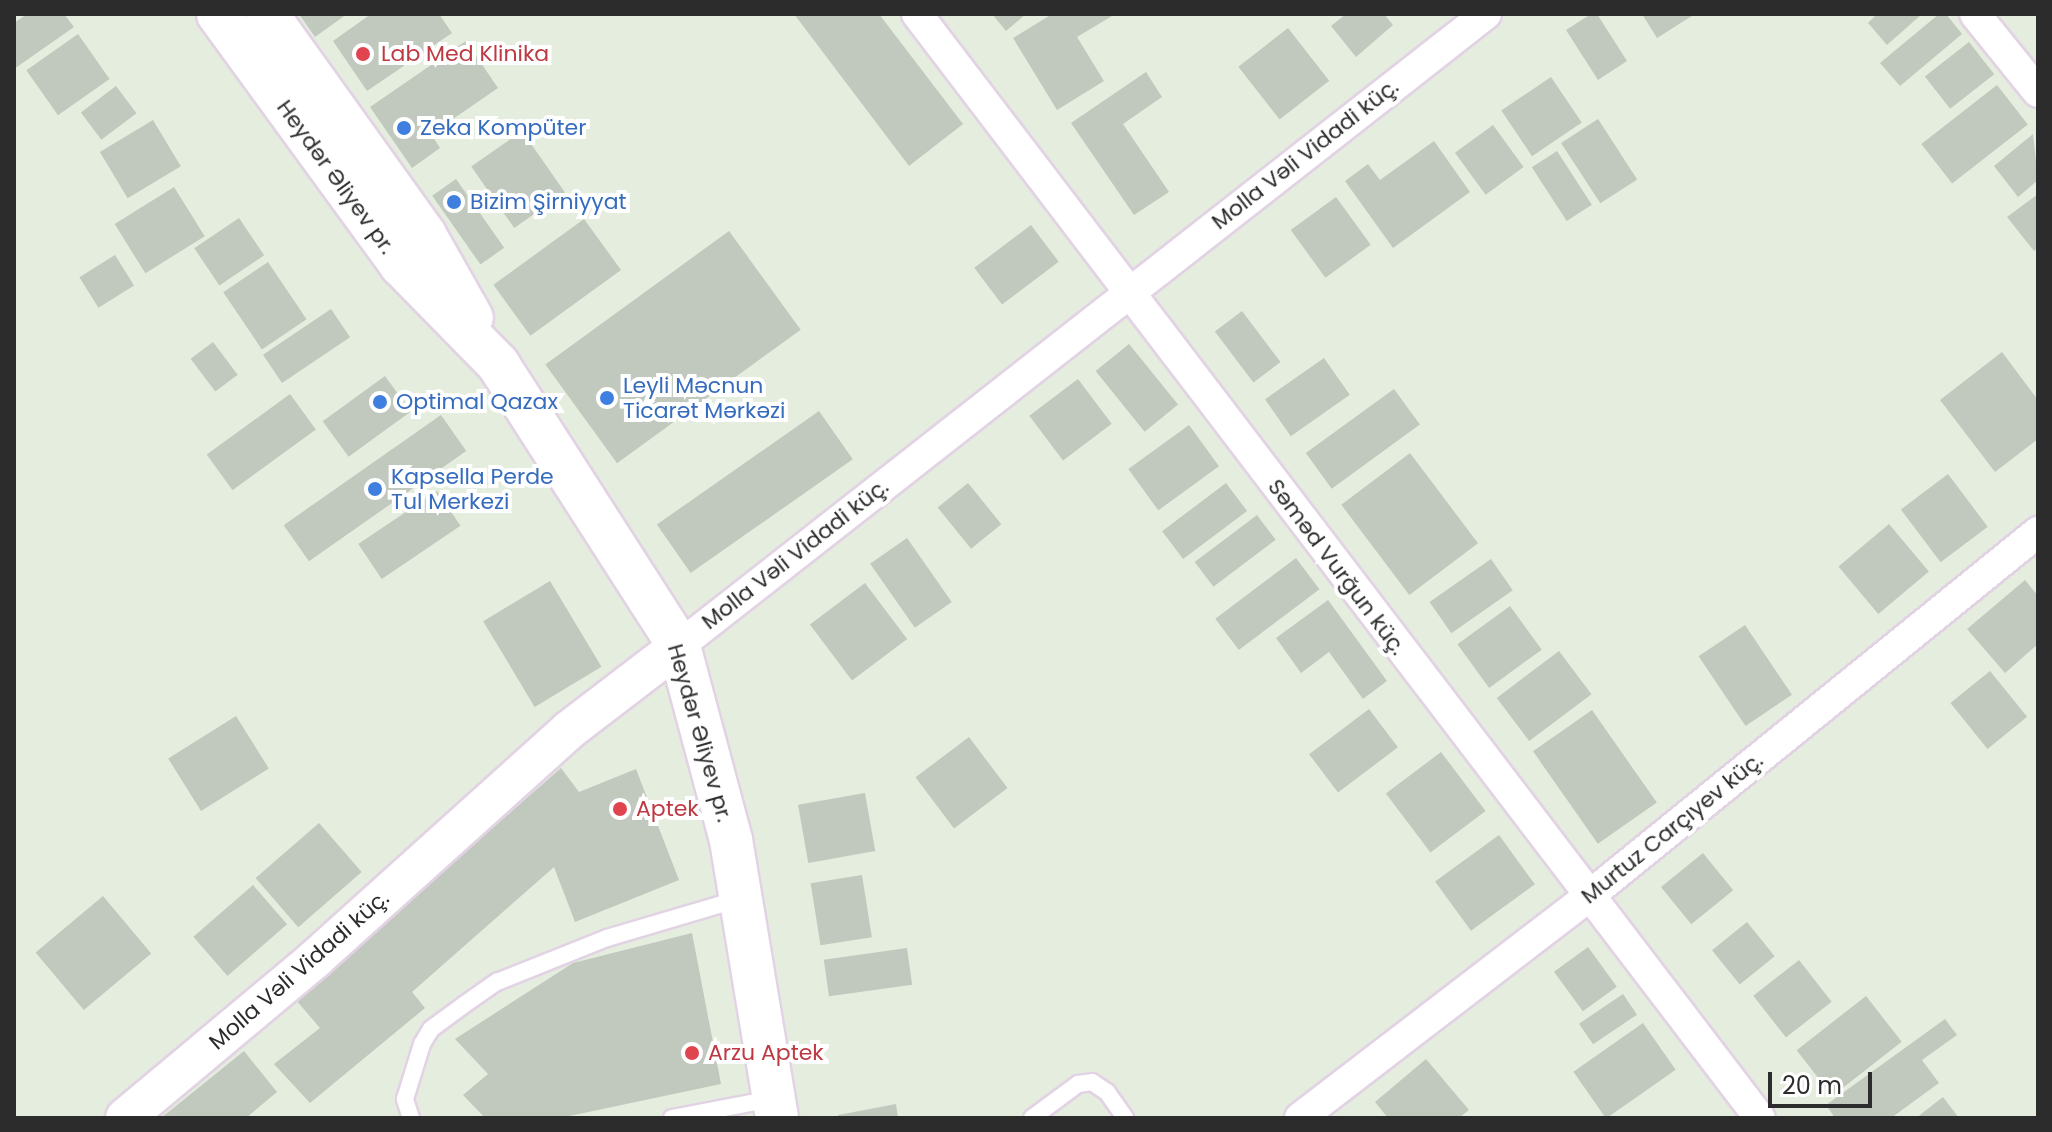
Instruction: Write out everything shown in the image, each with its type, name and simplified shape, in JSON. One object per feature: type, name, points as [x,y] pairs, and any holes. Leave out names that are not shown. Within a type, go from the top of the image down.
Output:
[{"type":"main road","name":"Heydər Əliyev pr.","points":[[218,14],[401,265],[498,364],[679,646],[731,840],[775,1108]]},
{"type":"main road","points":[[267,14],[425,235],[498,364]]},
{"type":"street","name":"Səməd Vurğun küç.","points":[[917,14],[1760,1118]]},
{"type":"street","name":"Molla Vəli Vidadi küç.","points":[[125,1118],[315,959],[538,757],[1127,292],[1486,14]]},
{"type":"street","points":[[1975,14],[2038,92]]},
{"type":"street","name":"Murtuz Carçıyev küç.","points":[[1300,1118],[1589,896],[2038,532]]},
{"type":"lane","points":[[411,1118],[405,1099],[422,1044],[431,1029],[476,996],[526,969],[646,924],[740,899]]},
{"type":"lane","points":[[1032,1118],[1078,1084],[1092,1082],[1107,1092],[1125,1118]]},
{"type":"lane","points":[[672,1118],[775,1108]]},
{"type":"building","points":[[27,14],[64,14],[74,27],[14,69],[14,23]]},
{"type":"building","points":[[299,14],[347,14],[315,37]]},
{"type":"building","points":[[371,14],[439,14],[452,33],[367,91],[333,41]]},
{"type":"building","points":[[794,14],[879,14],[963,124],[909,166]]},
{"type":"building","points":[[992,14],[1026,14],[1006,31]]},
{"type":"building","points":[[1052,14],[1112,16],[1077,37],[1104,81],[1057,110],[1013,38]]},
{"type":"building","points":[[1346,14],[1384,14],[1393,25],[1356,57],[1331,26]]},
{"type":"building","points":[[1591,14],[1597,14],[1627,61],[1598,80],[1566,30]]},
{"type":"building","points":[[1642,14],[1695,14],[1657,38]]},
{"type":"building","points":[[1877,14],[1922,14],[1887,45],[1868,23]]},
{"type":"building","points":[[1939,14],[1946,14],[1962,34],[1900,86],[1880,63]]},
{"type":"building","points":[[1288,28],[1329,81],[1280,120],[1238,67]]},
{"type":"building","points":[[78,34],[110,79],[58,115],[26,70]]},
{"type":"building","points":[[466,41],[498,88],[431,134],[440,148],[412,168],[370,107]]},
{"type":"building","points":[[1969,42],[1994,74],[1950,109],[1925,76]]},
{"type":"building","points":[[1146,72],[1162,97],[1123,124],[1169,192],[1134,215],[1071,123]]},
{"type":"building","points":[[1551,77],[1582,123],[1532,156],[1501,111]]},
{"type":"building","points":[[1997,85],[2028,124],[1952,184],[1921,144]]},
{"type":"building","points":[[116,86],[136,113],[101,140],[81,112]]},
{"type":"building","points":[[1598,119],[1637,179],[1600,203],[1561,143]]},
{"type":"building","points":[[153,120],[181,166],[128,198],[100,152]]},
{"type":"building","points":[[1493,125],[1524,167],[1486,195],[1455,153]]},
{"type":"building","points":[[522,131],[565,192],[514,228],[471,167]]},
{"type":"building","points":[[2033,134],[2038,180],[2018,197],[1994,166]]},
{"type":"building","points":[[1434,141],[1470,192],[1393,248],[1345,181],[1368,164],[1380,180]]},
{"type":"building","points":[[1557,151],[1592,205],[1567,221],[1532,167]]},
{"type":"building","points":[[456,179],[504,248],[480,264],[432,196]]},
{"type":"building","points":[[174,187],[205,236],[145,273],[115,224]]},
{"type":"building","points":[[2038,194],[2038,248],[2034,251],[2007,217]]},
{"type":"building","points":[[1336,197],[1371,245],[1325,278],[1291,230]]},
{"type":"building","points":[[239,218],[264,255],[219,286],[194,248]]},
{"type":"building","points":[[584,219],[621,270],[530,336],[493,285]]},
{"type":"building","points":[[1031,225],[1059,262],[1002,304],[974,268]]},
{"type":"building","points":[[729,231],[801,330],[617,463],[545,364]]},
{"type":"building","points":[[115,255],[134,286],[98,308],[79,277]]},
{"type":"building","points":[[268,262],[307,319],[262,349],[223,292]]},
{"type":"building","points":[[331,309],[350,337],[282,383],[263,355]]},
{"type":"building","points":[[1242,311],[1281,362],[1253,383],[1215,331]]},
{"type":"building","points":[[213,342],[238,375],[215,392],[191,359]]},
{"type":"building","points":[[1129,344],[1178,405],[1145,432],[1096,371]]},
{"type":"building","points":[[2002,352],[2038,400],[2038,439],[1995,472],[1940,400]]},
{"type":"building","points":[[1324,358],[1350,395],[1291,436],[1265,399]]},
{"type":"building","points":[[385,376],[411,412],[349,457],[323,421]]},
{"type":"building","points":[[1078,379],[1112,424],[1063,460],[1029,416]]},
{"type":"building","points":[[1394,389],[1420,425],[1332,489],[1306,453]]},
{"type":"building","points":[[290,394],[316,430],[233,490],[207,455]]},
{"type":"building","points":[[819,411],[853,459],[691,573],[657,525]]},
{"type":"building","name":"Kapsella Perde Tul Merkezi","points":[[441,415],[466,451],[309,561],[284,525]]},
{"type":"building","points":[[1189,425],[1219,466],[1158,510],[1128,469]]},
{"type":"building","points":[[1410,453],[1478,543],[1409,595],[1341,505]]},
{"type":"building","points":[[1948,474],[1988,527],[1941,562],[1901,510]]},
{"type":"building","points":[[968,483],[1001,524],[971,549],[938,508]]},
{"type":"building","points":[[1226,483],[1247,511],[1183,559],[1162,531]]},
{"type":"building","points":[[437,491],[460,526],[382,579],[358,544]]},
{"type":"building","points":[[1257,515],[1276,540],[1213,587],[1195,562]]},
{"type":"building","points":[[1889,524],[1929,571],[1878,614],[1838,566]]},
{"type":"building","points":[[907,538],[952,602],[915,628],[870,564]]},
{"type":"building","points":[[1296,558],[1319,589],[1239,650],[1215,619]]},
{"type":"building","points":[[1491,559],[1513,590],[1451,633],[1430,602]]},
{"type":"building","points":[[2025,580],[2038,596],[2038,644],[2005,673],[1967,629]]},
{"type":"building","points":[[550,581],[602,667],[535,707],[483,621]]},
{"type":"building","points":[[865,583],[907,639],[852,680],[810,625]]},
{"type":"building","points":[[1328,600],[1387,681],[1363,699],[1329,652],[1301,673],[1276,638]]},
{"type":"building","points":[[1510,606],[1542,650],[1489,688],[1457,644]]},
{"type":"building","points":[[1745,625],[1792,695],[1746,726],[1699,656]]},
{"type":"building","points":[[1559,651],[1591,694],[1529,741],[1497,698]]},
{"type":"building","points":[[1990,671],[2027,717],[1987,749],[1950,703]]},
{"type":"building","points":[[1369,709],[1398,747],[1338,792],[1309,754]]},
{"type":"building","points":[[1592,710],[1657,803],[1598,844],[1533,751]]},
{"type":"building","points":[[236,716],[269,769],[201,811],[168,758]]},
{"type":"building","points":[[969,737],[1008,788],[954,828],[915,777]]},
{"type":"building","points":[[1441,752],[1486,811],[1430,853],[1386,794]]},
{"type":"building","points":[[561,768],[579,792],[636,769],[679,880],[575,922],[554,867],[412,992],[425,1008],[310,1103],[274,1064],[320,1028],[296,1000]]},
{"type":"building","points":[[865,793],[875,851],[808,863],[798,805]]},
{"type":"building","points":[[319,823],[362,872],[298,927],[256,878]]},
{"type":"building","points":[[1499,835],[1535,884],[1471,931],[1435,881]]},
{"type":"building","points":[[1703,853],[1733,890],[1691,924],[1661,887]]},
{"type":"building","points":[[862,875],[872,937],[820,945],[811,883]]},
{"type":"building","points":[[253,885],[287,924],[227,976],[193,937]]},
{"type":"building","points":[[103,896],[151,953],[84,1010],[36,953]]},
{"type":"building","points":[[1747,922],[1775,956],[1740,985],[1712,950]]},
{"type":"building","points":[[692,933],[721,1084],[560,1118],[485,1118],[463,1095],[488,1074],[455,1039],[573,963]]},
{"type":"building","points":[[1588,947],[1617,987],[1583,1011],[1554,972]]},
{"type":"building","points":[[907,948],[912,985],[829,996],[824,960]]},
{"type":"building","points":[[1799,960],[1832,1002],[1786,1037],[1753,996]]},
{"type":"building","points":[[1623,994],[1637,1015],[1593,1044],[1579,1024]]},
{"type":"building","points":[[1866,996],[1902,1042],[1832,1096],[1797,1050]]},
{"type":"building","points":[[1945,1019],[1957,1035],[1922,1060],[1939,1083],[1891,1118],[1835,1118],[1826,1105]]},
{"type":"building","points":[[1643,1023],[1676,1070],[1607,1118],[1573,1072]]},
{"type":"building","points":[[244,1051],[277,1092],[246,1118],[161,1118]]},
{"type":"building","points":[[1426,1059],[1469,1110],[1459,1118],[1388,1118],[1375,1102]]},
{"type":"building","points":[[1943,1097],[1959,1118],[1916,1118]]},
{"type":"building","points":[[896,1104],[898,1118],[839,1118],[838,1115]]},
{"type":"place","name":"Lab Med Klinika","points":[[363,54]]},
{"type":"place","name":"Zeka Kompüter","points":[[404,128]]},
{"type":"place","name":"Bizim Şirniyyat","points":[[454,202]]},
{"type":"place","name":"Leyli Məcnun Ticarət Mərkəzi","points":[[607,398]]},
{"type":"place","name":"Optimal Qazax","points":[[380,402]]},
{"type":"place","name":"Kapsella Perde Tul Merkezi","points":[[375,489]]},
{"type":"place","name":"Aptek","points":[[620,809]]},
{"type":"place","name":"Arzu Aptek","points":[[692,1053]]}]
